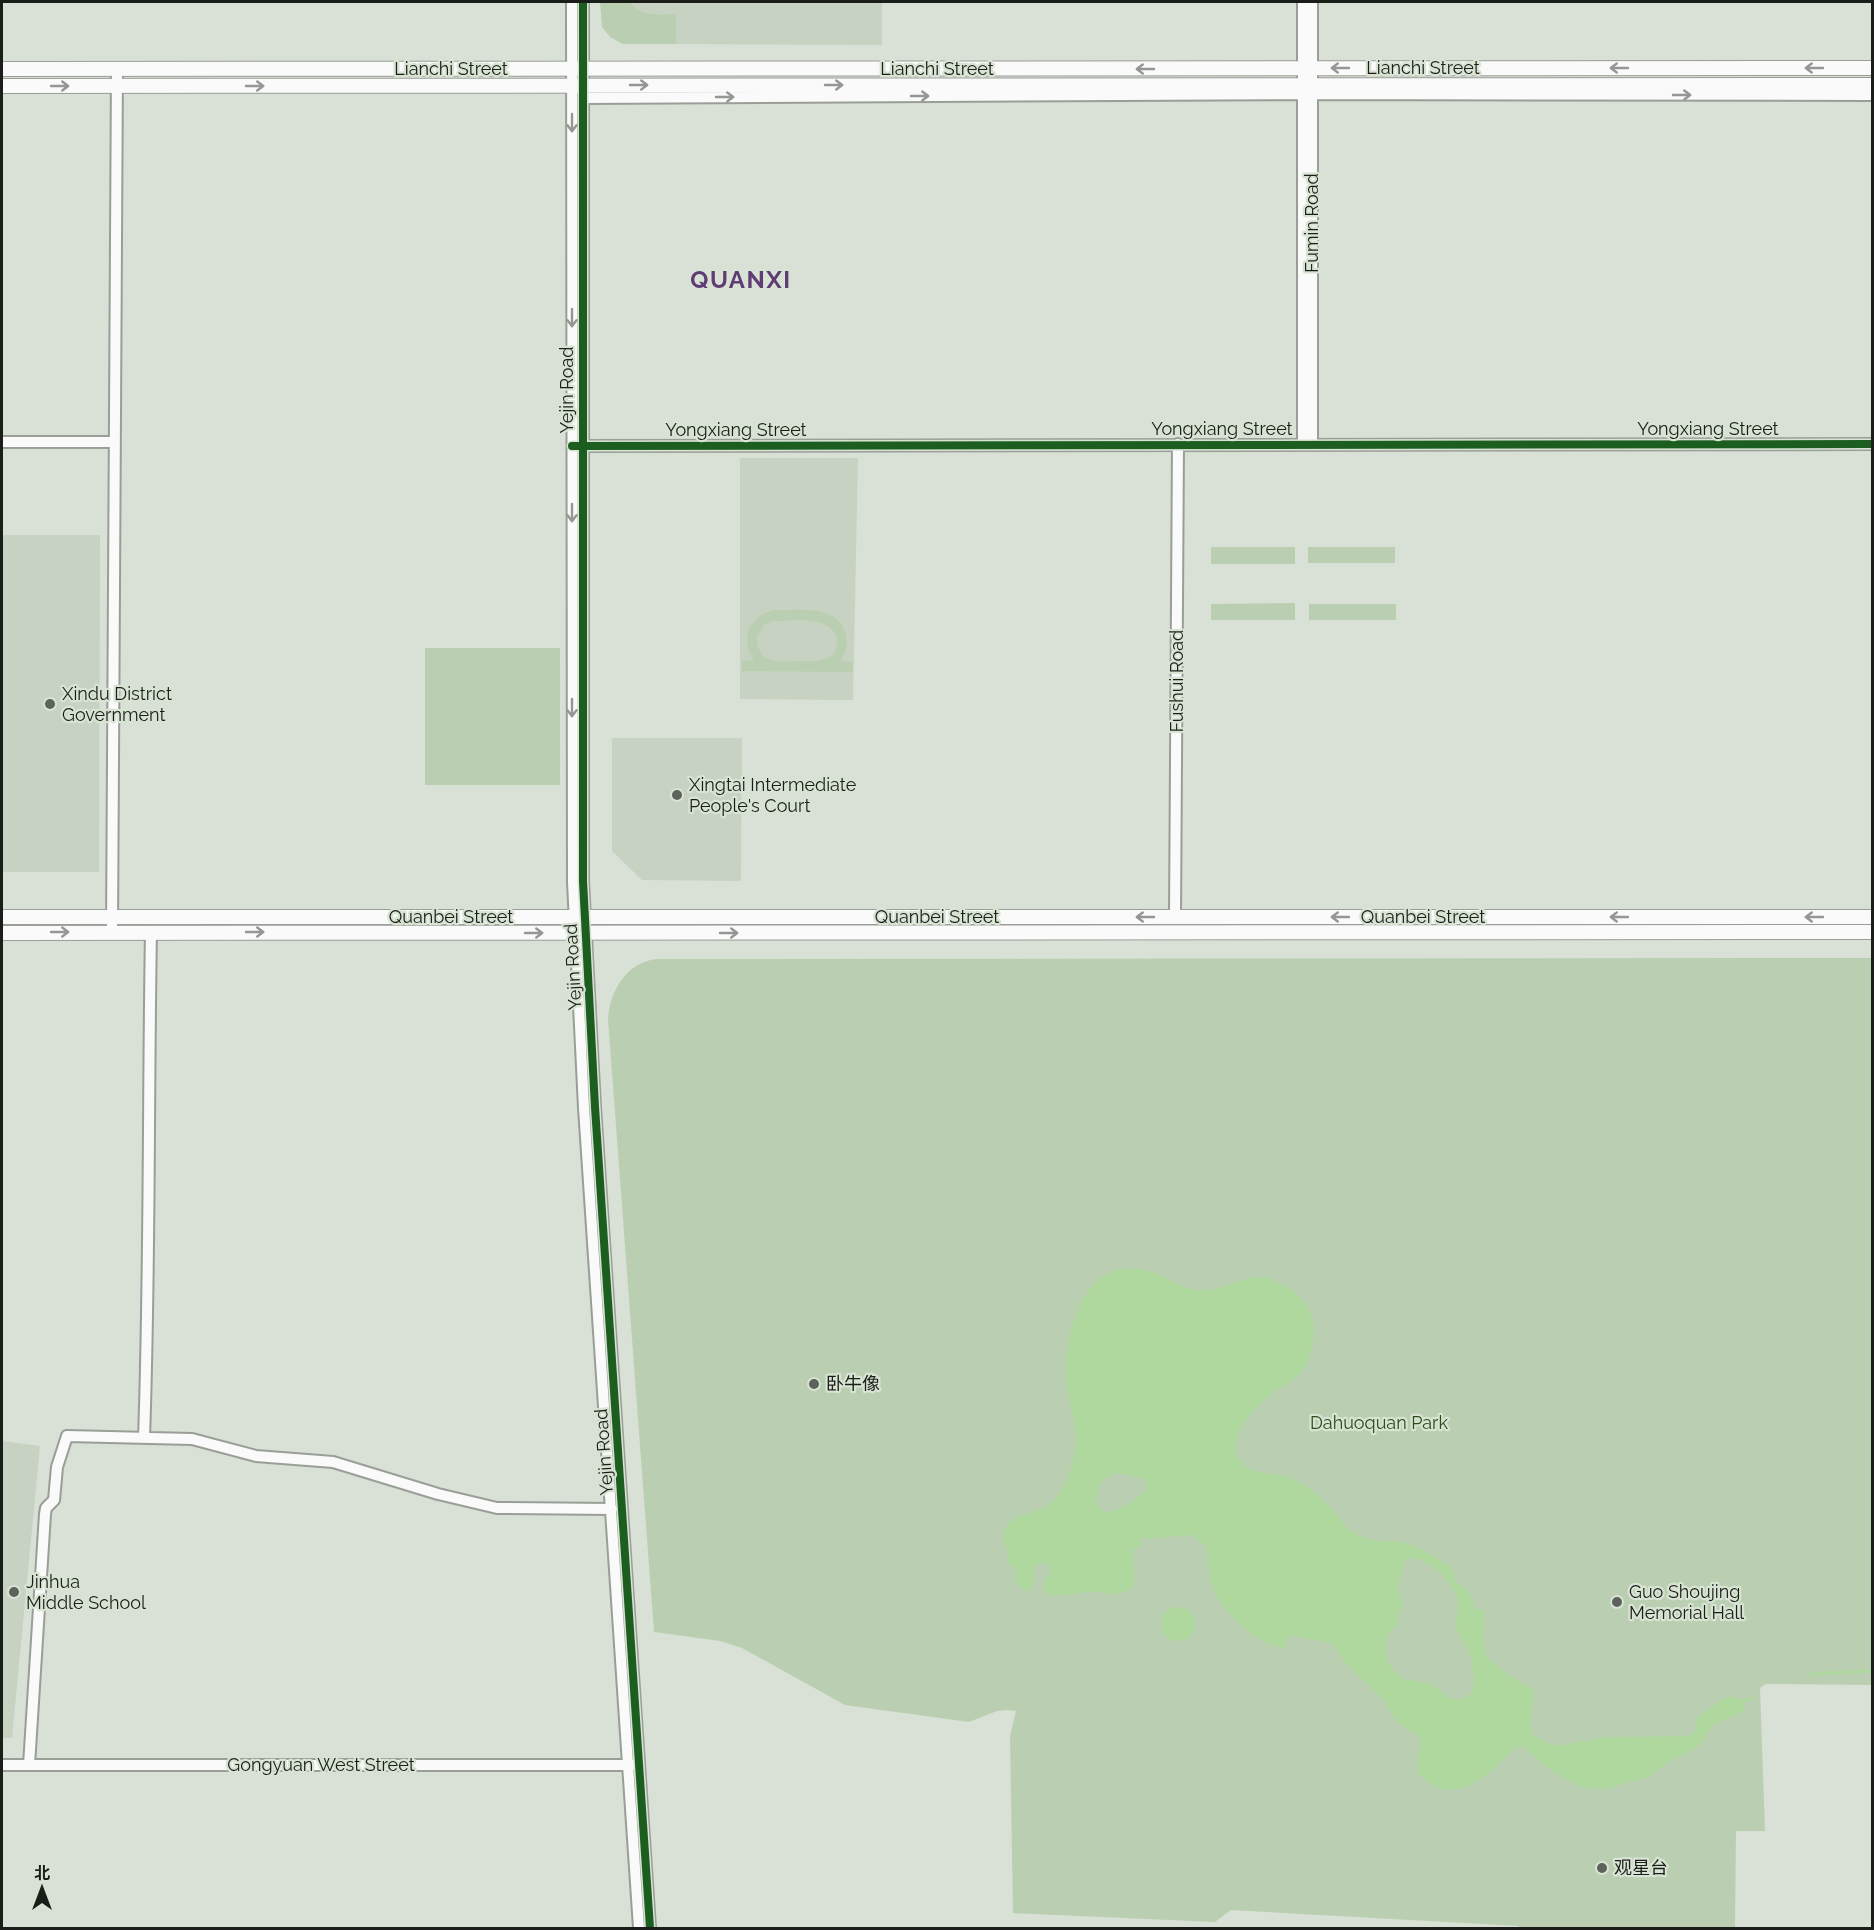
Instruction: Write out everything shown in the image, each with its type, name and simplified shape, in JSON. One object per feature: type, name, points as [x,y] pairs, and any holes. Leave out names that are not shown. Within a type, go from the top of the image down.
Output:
[{"type":"main road","name":"Lianchi Street","points":[[2,69],[1872,68]]},
{"type":"main road","name":"Lianchi Street","points":[[2,86],[579,90],[1308,90],[1872,85]]},
{"type":"main road","name":"Quanbei Street","points":[[2,917],[1872,916]]},
{"type":"main road","name":"Quanbei Street","points":[[2,933],[1872,932]]},
{"type":"street","name":"Yejin Road","points":[[572,2],[579,90],[577,446],[583,881],[580,917],[595,1107],[634,1765],[639,1929]]},
{"type":"street","name":"Yejin Road","points":[[577,69],[583,2]]},
{"type":"street","name":"Fumin Road","points":[[1303,2],[1308,68]]},
{"type":"street","name":"Fumin Road","points":[[1307,444],[1308,68],[1312,2]]},
{"type":"street","points":[[112,932],[117,69]]},
{"type":"street","name":"Yejin Road","points":[[577,446],[579,90]]},
{"type":"street","points":[[1308,90],[1872,95]]},
{"type":"street","points":[[2,442],[115,442]]},
{"type":"street","name":"Fushui Road","points":[[1175,917],[1178,444]]},
{"type":"street","name":"Yongxiang Street","points":[[577,446],[1872,444]]},
{"type":"street","points":[[144,1437],[149,1263],[150,932]]},
{"type":"street","name":"Yejin Road","points":[[581,933],[584,1108],[612,1509],[650,1929]]},
{"type":"street","points":[[29,1765],[45,1514],[46,1508],[54,1500],[57,1467],[67,1436],[192,1439],[256,1456],[333,1462],[438,1494],[497,1508],[612,1509]]},
{"type":"street","name":"Gongyuan West Street","points":[[2,1765],[634,1765]]},
{"type":"shaded area","points":[[630,2],[882,2],[882,45],[676,44],[676,14],[651,14],[638,10]]},
{"type":"shaded area","points":[[740,458],[858,458],[853,700],[740,699]]},
{"type":"shaded area","name":"Xindu District Government","points":[[2,535],[100,535],[99,872],[2,872]]},
{"type":"shaded area","name":"Xingtai Intermediate People's Court","points":[[612,738],[742,738],[741,881],[642,880],[612,851]]},
{"type":"shaded area","points":[[1136,1268],[1155,1273],[1181,1286],[1196,1290],[1213,1289],[1245,1279],[1262,1277],[1284,1285],[1302,1300],[1310,1313],[1314,1328],[1312,1345],[1305,1367],[1292,1381],[1266,1398],[1245,1421],[1237,1439],[1238,1457],[1242,1463],[1254,1470],[1291,1478],[1303,1484],[1334,1511],[1352,1532],[1370,1539],[1409,1544],[1453,1568],[1455,1581],[1469,1591],[1475,1608],[1484,1611],[1486,1654],[1493,1663],[1532,1689],[1534,1693],[1530,1726],[1533,1735],[1552,1745],[1608,1737],[1691,1736],[1697,1727],[1697,1717],[1723,1698],[1735,1697],[1744,1701],[1745,1711],[1714,1724],[1694,1750],[1674,1758],[1648,1777],[1609,1788],[1592,1789],[1578,1786],[1546,1767],[1523,1746],[1516,1747],[1494,1768],[1470,1785],[1458,1789],[1445,1789],[1432,1784],[1418,1773],[1419,1736],[1396,1721],[1382,1698],[1346,1664],[1332,1643],[1289,1635],[1286,1639],[1286,1647],[1276,1646],[1253,1635],[1231,1616],[1212,1585],[1206,1544],[1199,1542],[1194,1535],[1141,1539],[1140,1546],[1133,1550],[1134,1585],[1119,1594],[1089,1592],[1050,1595],[1043,1585],[1051,1569],[1048,1563],[1039,1563],[1034,1569],[1033,1584],[1030,1589],[1027,1591],[1021,1588],[1017,1583],[1015,1569],[1007,1562],[1008,1550],[1003,1541],[1005,1531],[1008,1524],[1018,1516],[1038,1510],[1052,1502],[1062,1490],[1069,1475],[1076,1435],[1067,1388],[1066,1359],[1078,1310],[1094,1284],[1105,1275],[1116,1270]],"holes":[[[1119,1473],[1145,1479],[1147,1488],[1125,1506],[1105,1512],[1097,1505],[1097,1493],[1104,1480]],[[1410,1558],[1418,1559],[1434,1567],[1447,1580],[1456,1595],[1458,1606],[1455,1626],[1472,1660],[1474,1680],[1472,1693],[1462,1699],[1450,1699],[1439,1689],[1427,1683],[1400,1678],[1387,1661],[1385,1645],[1388,1635],[1397,1624],[1398,1614],[1404,1603],[1398,1586],[1404,1562]]]},
{"type":"shaded area","name":"Jinhua Middle School","points":[[2,1441],[40,1446],[12,1738],[2,1738]]},
{"type":"shaded area","points":[[1178,1607],[1190,1612],[1195,1624],[1190,1636],[1178,1641],[1166,1636],[1161,1624],[1166,1612]]},
{"type":"green space","points":[[600,2],[630,2],[634,7],[645,12],[676,14],[676,44],[623,44],[610,37],[602,27]]},
{"type":"green space","points":[[1211,547],[1295,547],[1295,564],[1211,564]]},
{"type":"green space","points":[[1308,547],[1395,547],[1395,563],[1308,563]]},
{"type":"green space","points":[[1295,603],[1295,620],[1211,620],[1211,604]]},
{"type":"green space","points":[[1309,604],[1396,604],[1396,620],[1309,620]]},
{"type":"green space","points":[[774,610],[803,610],[823,612],[832,616],[844,629],[847,641],[841,661],[853,662],[853,672],[742,671],[742,661],[754,660],[747,644],[749,629],[758,617]],"holes":[[[808,620],[825,624],[836,635],[835,651],[831,656],[817,660],[770,660],[760,651],[757,637],[765,624],[775,621]]]},
{"type":"green space","points":[[425,648],[560,648],[560,785],[425,785]]},
{"type":"green space","name":"Dahuoquan Park","points":[[1872,958],[1872,1685],[1766,1684],[1760,1688],[1765,1831],[1736,1831],[1735,1928],[1519,1928],[1518,1926],[1231,1910],[1215,1922],[1013,1913],[1010,1736],[1016,1711],[997,1711],[969,1722],[845,1705],[742,1648],[720,1641],[654,1632],[608,1019],[616,989],[628,972],[636,966],[656,959]]},
{"type":"waterway","points":[[1811,1674],[1872,1671]]},
{"type":"waterway","points":[[1744,1701],[1752,1698]]},
{"type":"cycle path","points":[[583,2],[583,881],[595,1107],[650,1928]]},
{"type":"cycle path","points":[[572,446],[1872,444]]},
{"type":"place","name":"Xindu District Government","points":[[50,704]]},
{"type":"place","name":"Xingtai Intermediate People's Court","points":[[677,795]]},
{"type":"place","name":"卧牛像","points":[[814,1384]]},
{"type":"place","name":"Jinhua Middle School","points":[[14,1592]]},
{"type":"place","name":"Guo Shoujing Memorial Hall","points":[[1617,1602]]},
{"type":"place","name":"观星台","points":[[1602,1868]]},
{"type":"district","name":"QUANXI","points":[[741,280]]}]
